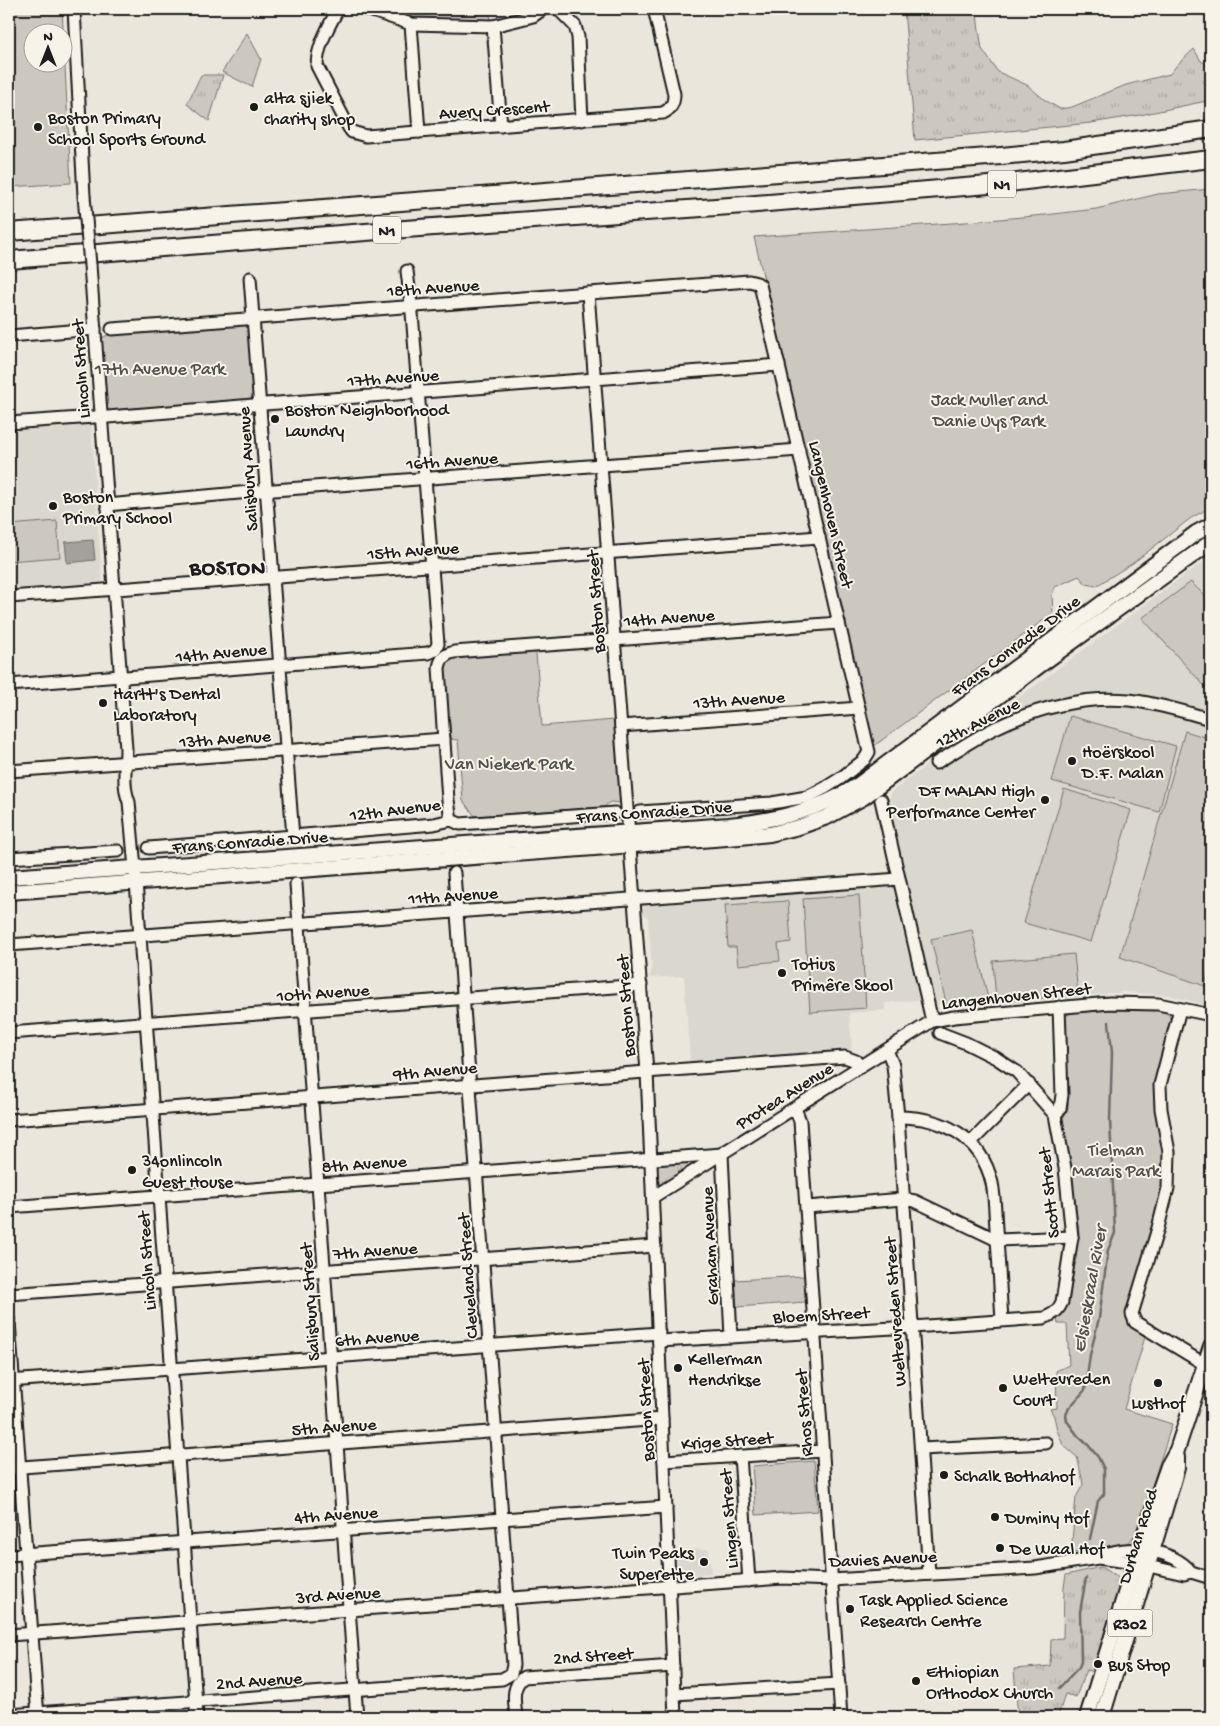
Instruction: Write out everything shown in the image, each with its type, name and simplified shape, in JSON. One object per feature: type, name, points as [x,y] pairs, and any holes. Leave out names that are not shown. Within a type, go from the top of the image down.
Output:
[{"type":"highway","name":"N1","points":[[9,232],[1001,156],[1064,150],[1211,129]]},
{"type":"highway","name":"N1","points":[[9,260],[982,185],[1211,158]]},
{"type":"main road","name":"Frans Conradie Drive","points":[[9,892],[630,839],[774,819],[806,811],[841,795],[866,779],[1196,533],[1211,525]]},
{"type":"main road","name":"Frans Conradie Drive","points":[[9,877],[630,839],[761,835],[779,832],[820,820],[848,807],[872,792],[1039,666],[1211,542]]},
{"type":"main road","name":"Durban Road","points":[[1088,1717],[1146,1550],[1168,1466],[1177,1450],[1211,1346]]},
{"type":"main road","name":"Durban Road","points":[[1102,1717],[1141,1564]]},
{"type":"street","name":"Lincoln Street","points":[[74,9],[84,196],[127,760],[126,793],[129,802],[135,868],[197,1717]]},
{"type":"street","name":"Avery Crescent","points":[[338,9],[323,40],[317,59],[317,66],[349,128],[352,132],[366,136],[663,114],[669,110],[674,102],[674,94],[654,9]]},
{"type":"street","points":[[366,9],[412,24],[494,26],[534,16],[543,9]]},
{"type":"street","points":[[558,9],[575,26],[578,37],[582,120]]},
{"type":"street","points":[[412,24],[419,132]]},
{"type":"street","points":[[494,26],[501,126]]},
{"type":"street","points":[[407,271],[412,306],[431,566],[441,660],[439,668],[451,820]]},
{"type":"street","name":"Salisbury Avenue","points":[[250,278],[293,837]]},
{"type":"street","name":"18th Avenue","points":[[112,329],[749,281],[757,283]]},
{"type":"street","name":"Langenhoven Street","points":[[640,812],[772,803],[807,797],[825,788],[864,760],[868,754],[869,749],[762,289],[757,283]]},
{"type":"street","name":"Boston Street","points":[[588,293],[647,1072],[675,1717]]},
{"type":"street","points":[[9,336],[94,329]]},
{"type":"street","name":"17th Avenue","points":[[9,423],[779,366]]},
{"type":"street","name":"16th Avenue","points":[[107,505],[799,450]]},
{"type":"street","name":"15th Avenue","points":[[9,597],[819,537]]},
{"type":"street","name":"14th Avenue","points":[[9,685],[839,623]]},
{"type":"street","name":"12th Avenue","points":[[936,763],[994,728],[1027,714],[1064,704],[1085,701],[1129,700],[1211,719]]},
{"type":"street","name":"13th Avenue","points":[[621,726],[859,708]]},
{"type":"street","name":"13th Avenue","points":[[9,771],[127,760],[286,751],[444,739]]},
{"type":"street","name":"Langenhoven Street","points":[[881,800],[932,1021],[954,1017],[1110,1002],[1141,1003],[1180,1008],[1211,1015]]},
{"type":"street","name":"12th Avenue","points":[[149,848],[434,824],[451,820],[460,824],[615,813]]},
{"type":"street","points":[[9,858],[118,851]]},
{"type":"street","name":"Cleveland Street","points":[[454,873],[516,1717]]},
{"type":"street","name":"11th Avenue","points":[[9,945],[899,879]]},
{"type":"street","name":"Salisbury Street","points":[[296,884],[357,1717]]},
{"type":"street","name":"10th Avenue","points":[[9,1033],[641,985]]},
{"type":"street","name":"Scott Street","points":[[1044,1318],[1059,1309],[1062,1302],[1072,1237],[1064,1168],[1055,1115],[1060,1109],[1062,1095],[1059,1007]]},
{"type":"street","points":[[1180,1008],[1160,1086],[1160,1101],[1169,1152],[1168,1188],[1156,1236],[1132,1314],[1135,1322],[1206,1365]]},
{"type":"street","name":"Protea Avenue","points":[[653,1196],[932,1021]]},
{"type":"street","points":[[940,1033],[996,1058],[1017,1072],[1055,1115]]},
{"type":"street","name":"Weltevreden Street","points":[[887,1050],[893,1065],[898,1117],[929,1574]]},
{"type":"street","name":"9th Avenue","points":[[9,1120],[845,1057],[856,1061],[860,1067]]},
{"type":"street","points":[[970,1143],[1029,1084]]},
{"type":"street","name":"Rhos Street","points":[[796,1108],[800,1121],[807,1207],[841,1717]]},
{"type":"street","points":[[898,1117],[922,1117],[940,1122],[956,1131],[970,1143],[986,1165],[992,1183],[1002,1320]]},
{"type":"street","name":"8th Avenue","points":[[9,1207],[722,1154]]},
{"type":"street","name":"Graham Avenue","points":[[722,1154],[731,1337]]},
{"type":"street","points":[[807,1207],[903,1199],[915,1201],[997,1240],[1072,1237]]},
{"type":"street","name":"7th Avenue","points":[[9,1294],[655,1246]]},
{"type":"street","name":"Bloem Street","points":[[659,1337],[731,1337],[1044,1318]]},
{"type":"street","points":[[9,1321],[14,1468],[26,1554],[38,1715]]},
{"type":"street","name":"6th Avenue","points":[[11,1381],[490,1346],[659,1337]]},
{"type":"street","name":"5th Avenue","points":[[14,1468],[662,1419]]},
{"type":"street","points":[[920,1449],[1046,1443]]},
{"type":"street","name":"Krige Street","points":[[664,1461],[823,1451]]},
{"type":"street","name":"Lingen Street","points":[[740,1456],[750,1580]]},
{"type":"street","name":"4th Avenue","points":[[9,1556],[666,1507]]},
{"type":"street","points":[[1146,1550],[1186,1565],[1191,1572],[1211,1578]]},
{"type":"street","name":"Davies Avenue","points":[[1098,1558],[1105,1554],[1146,1550]]},
{"type":"street","name":"Davies Avenue","points":[[670,1586],[750,1580],[797,1578],[831,1580],[1041,1568],[1098,1558],[1141,1564],[1184,1574],[1191,1572]]},
{"type":"street","name":"3rd Avenue","points":[[9,1635],[670,1586]]},
{"type":"street","name":"2nd Street","points":[[514,1679],[673,1666]]},
{"type":"street","name":"2nd Avenue","points":[[9,1715],[38,1715],[514,1679]]},
{"type":"street","points":[[674,1694],[839,1684]]},
{"type":"shaded area","name":"Boston Primary School","points":[[91,424],[102,582],[9,589],[9,430]]},
{"type":"shaded area","points":[[93,540],[95,560],[67,563],[65,542]]},
{"type":"shaded area","name":"Hoërskool D.F. Malan","points":[[1211,556],[1211,1007],[1169,995],[1124,992],[950,1008],[935,1003],[889,801],[892,791]]},
{"type":"shaded area","name":"Totius Primêre Skool","points":[[893,888],[919,1000],[885,1003],[885,1010],[849,1013],[852,1049],[690,1062],[684,976],[649,978],[652,970],[648,917],[643,913],[644,905]]},
{"type":"shaded area","points":[[709,1549],[711,1573],[677,1576],[676,1550]]},
{"type":"green space","name":"Boston Primary School Sports Ground","points":[[9,9],[62,9],[63,22],[22,22],[22,72],[65,72],[71,183],[9,187]]},
{"type":"green space","points":[[383,9],[489,9],[491,20],[433,20],[411,17]]},
{"type":"green space","points":[[904,9],[977,9],[982,49],[998,72],[1027,85],[1045,100],[1060,109],[1072,107],[1126,85],[1170,74],[1194,49],[1201,61],[1211,67],[1211,100],[1091,123],[915,140]]},
{"type":"green space","points":[[247,33],[261,59],[252,87],[222,72]]},
{"type":"green space","points":[[201,75],[223,75],[209,121],[187,104]]},
{"type":"green space","name":"Jack Muller and Danie Uys Park","points":[[1211,189],[1211,507],[1191,518],[1133,563],[1096,586],[1086,584],[1079,576],[1055,587],[1052,595],[1053,613],[874,746],[754,237],[1045,215],[1096,209],[1158,194]]},
{"type":"green space","name":"17th Avenue Park","points":[[248,324],[253,396],[250,400],[109,411],[107,409],[101,338],[113,333]]},
{"type":"green space","points":[[57,521],[60,557],[9,561],[9,525]]},
{"type":"green space","points":[[1191,582],[1211,602],[1211,693],[1142,618]]},
{"type":"green space","name":"Van Niekerk Park","points":[[536,653],[542,726],[614,720],[621,803],[610,802],[604,807],[475,816],[463,801],[458,740],[451,739],[445,667],[447,662],[453,658]]},
{"type":"green space","points":[[1070,716],[1176,746],[1159,812],[1052,781]]},
{"type":"green space","points":[[1185,731],[1211,739],[1211,962],[1205,986],[1120,957]]},
{"type":"green space","points":[[1064,789],[1131,810],[1091,942],[1024,923]]},
{"type":"green space","points":[[859,895],[866,1008],[810,1012],[803,899]]},
{"type":"green space","points":[[788,901],[791,942],[778,944],[780,961],[738,965],[736,947],[728,947],[725,905]]},
{"type":"green space","points":[[972,930],[989,1003],[947,1007],[931,939]]},
{"type":"green space","points":[[1074,954],[1078,995],[996,1002],[993,961]]},
{"type":"green space","name":"Tielman Marais Park","points":[[1109,1010],[1157,1010],[1165,1012],[1171,1021],[1155,1082],[1155,1099],[1164,1158],[1161,1198],[1127,1313],[1132,1327],[1145,1337],[1124,1409],[1172,1424],[1137,1533],[1128,1543],[1071,1553],[1076,1497],[1083,1485],[1082,1478],[1077,1457],[1063,1445],[1050,1409],[1057,1408],[1056,1371],[1069,1365],[1067,1324],[1058,1324],[1057,1318],[1063,1313],[1069,1302],[1079,1232],[1063,1118],[1068,1108],[1065,1019],[1071,1013]]},
{"type":"green space","points":[[700,1161],[660,1187],[658,1186],[657,1165],[660,1163]]},
{"type":"green space","points":[[804,1276],[806,1302],[737,1307],[735,1280]]},
{"type":"green space","points":[[814,1461],[818,1511],[756,1515],[752,1466]]},
{"type":"green space","points":[[1101,1567],[1122,1580],[1093,1672],[1086,1670],[1076,1697],[1065,1694],[1058,1717],[1018,1717],[1014,1669],[1050,1666],[1051,1639],[1063,1638],[1066,1575]]},
{"type":"waterway","name":"Elsieskraal River","points":[[1090,1539],[1098,1501],[1104,1494],[1104,1469],[1098,1457],[1067,1421],[1066,1415],[1069,1408],[1085,1390],[1090,1355],[1099,1318],[1108,1250],[1115,1233],[1110,1120],[1112,1053],[1109,1022]]},
{"type":"waterway","name":"Elsieskraal River","points":[[1059,1688],[1079,1667],[1081,1662],[1080,1612],[1086,1578]]},
{"type":"place","name":"alta sjiek charity shop","points":[[254,107]]},
{"type":"place","name":"Boston Primary School Sports Ground","points":[[38,127]]},
{"type":"place","name":"Boston Neighborhood Laundry","points":[[275,419]]},
{"type":"place","name":"Boston Primary School","points":[[53,506]]},
{"type":"place","name":"Hartt's Dental Laboratory","points":[[103,703]]},
{"type":"place","name":"Hoërskool D.F. Malan","points":[[1072,761]]},
{"type":"place","name":"DF MALAN High Performance Center","points":[[1045,800]]},
{"type":"place","name":"Totius Primêre Skool","points":[[782,973]]},
{"type":"place","name":"34onlincoln Guest House","points":[[132,1170]]},
{"type":"place","name":"Kellerman Hendrikse","points":[[678,1368]]},
{"type":"place","name":"Lusthof","points":[[1158,1383]]},
{"type":"place","name":"Weltevreden Court","points":[[1003,1388]]},
{"type":"place","name":"Schalk Bothahof","points":[[944,1475]]},
{"type":"place","name":"Duminy Hof","points":[[995,1517]]},
{"type":"place","name":"De Waal Hof","points":[[1000,1548]]},
{"type":"place","name":"Twin Peaks Superette","points":[[704,1562]]},
{"type":"place","name":"Task Applied Science Research Centre","points":[[850,1609]]},
{"type":"place","name":"Bus Stop","points":[[1098,1664]]},
{"type":"place","name":"Ethiopian Orthodox Church","points":[[916,1681]]},
{"type":"district","name":"BOSTON","points":[[228,566]]}]
